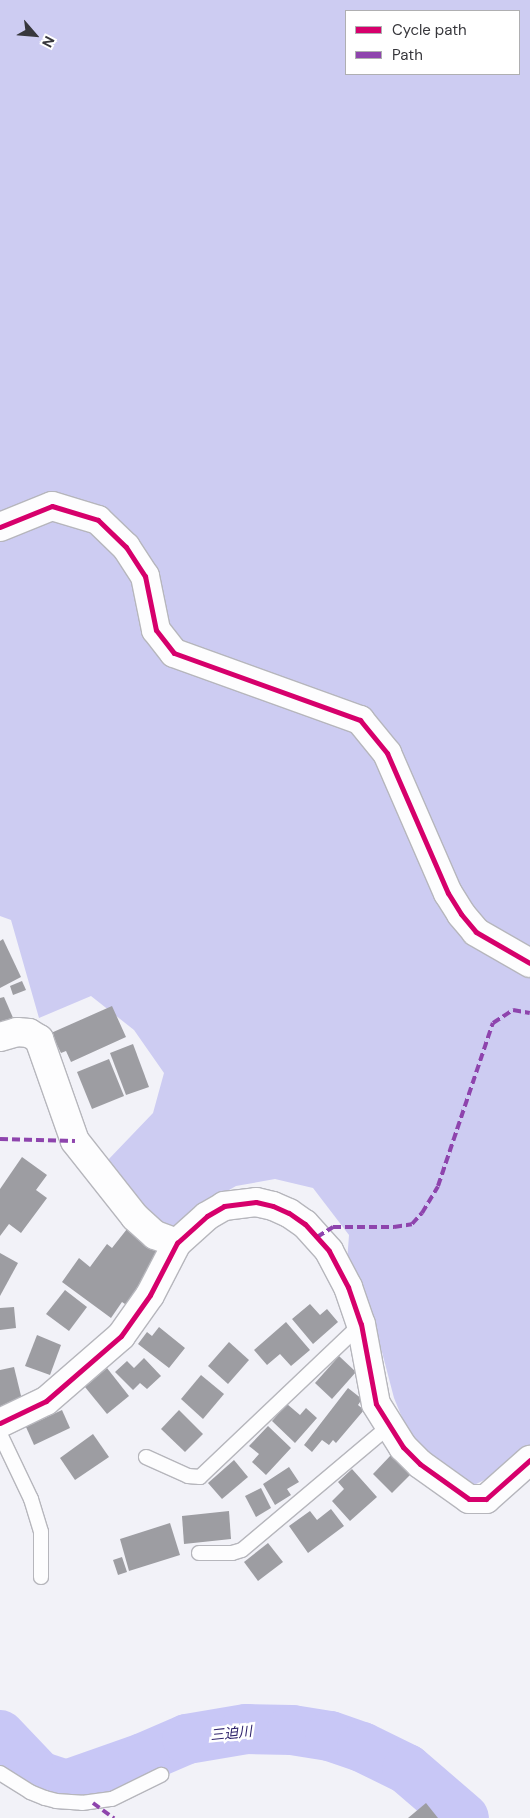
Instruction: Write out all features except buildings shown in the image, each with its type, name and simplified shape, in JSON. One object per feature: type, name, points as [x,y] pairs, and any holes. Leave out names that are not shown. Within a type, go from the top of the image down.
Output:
[{"type":"street","points":[[0,527],[52,506],[98,520],[126,547],[145,576],[156,630],[174,653],[360,720],[387,753],[448,893],[460,914],[476,932],[530,963]]},
{"type":"street","points":[[0,1037],[17,1032],[29,1033],[39,1039],[75,1141],[135,1217],[155,1235],[177,1242]]},
{"type":"street","points":[[0,1423],[46,1400],[121,1336],[150,1295],[177,1242],[207,1216],[224,1206],[256,1202],[273,1206],[305,1224],[330,1251],[342,1274],[361,1324],[376,1404],[403,1447],[420,1464],[469,1499],[486,1499],[530,1460]]},
{"type":"lane","points":[[146,1456],[188,1476],[200,1477],[361,1324]]},
{"type":"lane","points":[[198,1553],[232,1553],[242,1550],[389,1426]]},
{"type":"lane","points":[[0,1434],[31,1499],[41,1532],[41,1577]]},
{"type":"lane","points":[[0,1774],[30,1792],[45,1798],[82,1803],[112,1799],[161,1775]]},
{"type":"shaded area","points":[[0,0],[530,0],[530,1451],[505,1470],[474,1485],[439,1469],[408,1432],[394,1398],[382,1352],[360,1286],[347,1262],[349,1235],[313,1188],[275,1179],[236,1186],[210,1201],[170,1231],[140,1207],[107,1161],[153,1113],[164,1073],[134,1030],[91,996],[39,1018],[11,920],[0,916]]},
{"type":"waterway","name":"三迫川","points":[[0,1735],[39,1776],[66,1785],[143,1758],[187,1739],[246,1729],[292,1730],[330,1736],[362,1747],[407,1769],[464,1818]]},
{"type":"marked path","points":[[317,1237],[333,1227],[394,1227],[412,1224],[422,1213],[438,1186],[493,1023],[513,1010],[530,1013]]},
{"type":"marked path","points":[[0,1139],[75,1141]]},
{"type":"marked path","points":[[93,1803],[114,1818]]},
{"type":"cycle path","points":[[0,527],[52,506],[98,520],[126,547],[145,576],[156,630],[174,653],[360,720],[387,753],[448,893],[461,914],[476,932],[530,963]]},
{"type":"cycle path","points":[[0,1423],[46,1401],[121,1336],[150,1295],[177,1243],[207,1216],[224,1206],[256,1202],[273,1206],[289,1213],[305,1224],[329,1251],[348,1287],[361,1324],[376,1404],[403,1447],[420,1464],[469,1499],[486,1499],[530,1460]]}]
